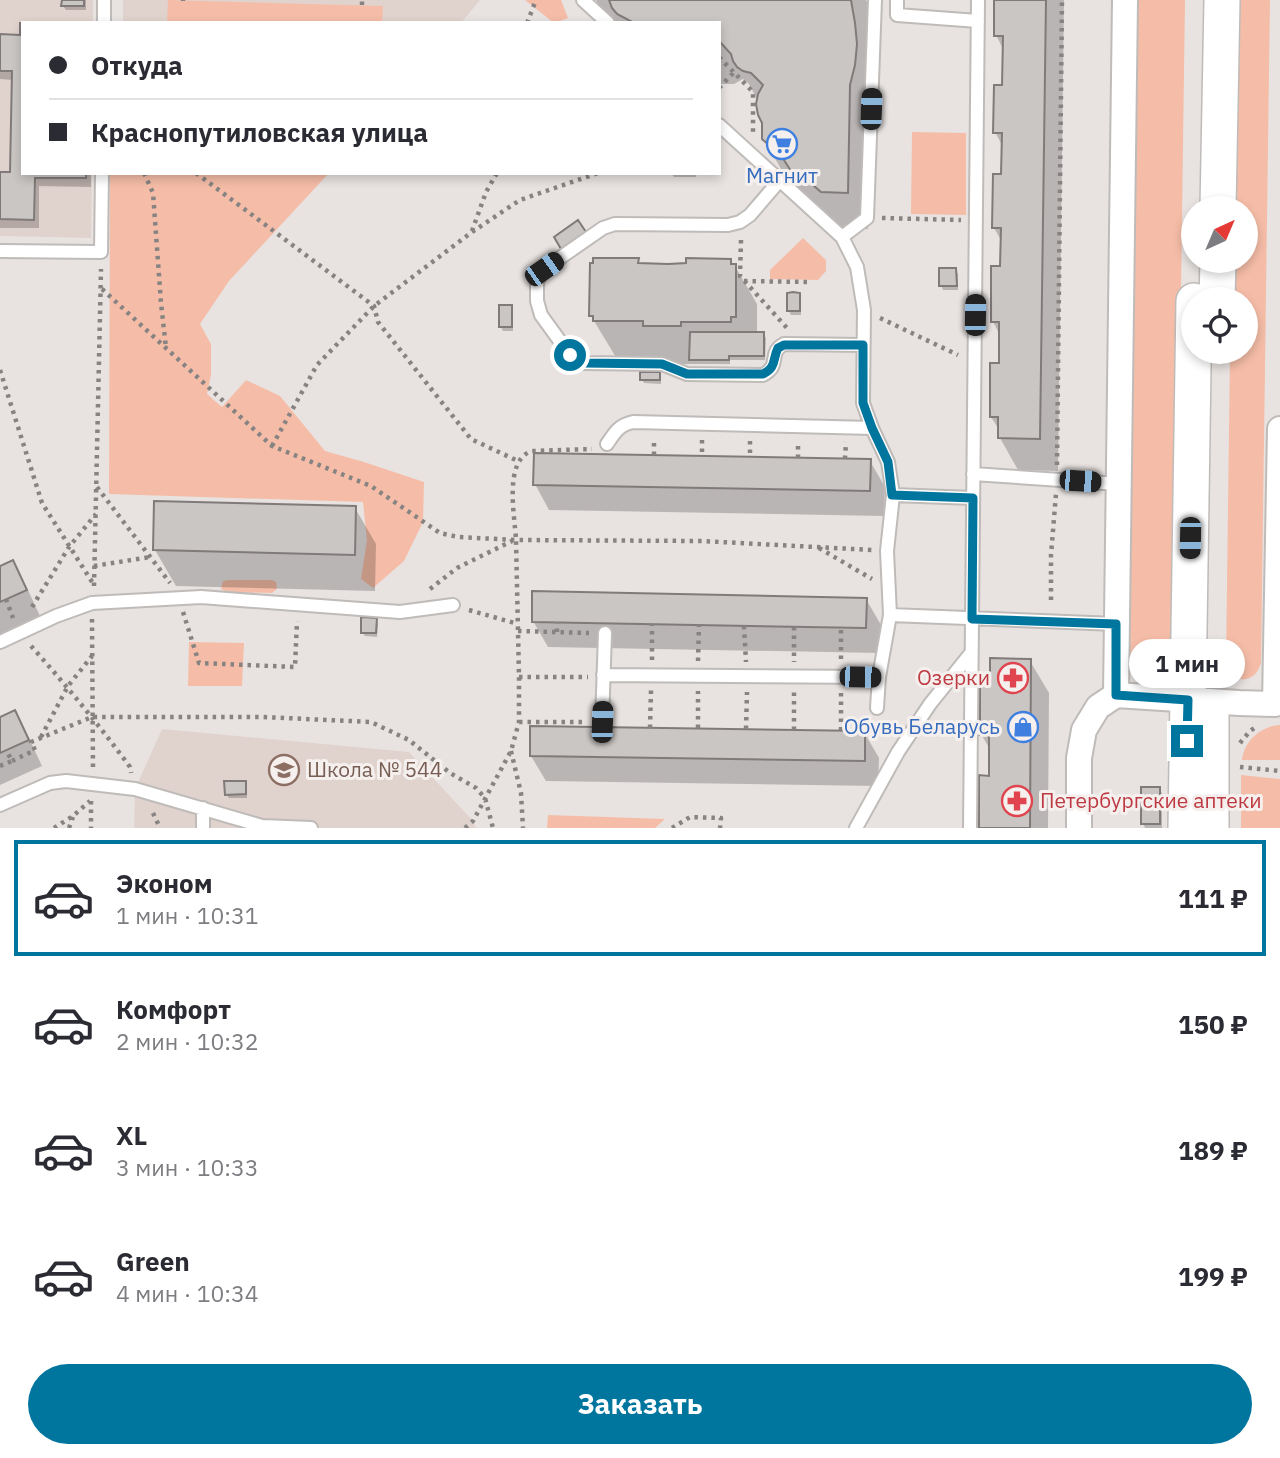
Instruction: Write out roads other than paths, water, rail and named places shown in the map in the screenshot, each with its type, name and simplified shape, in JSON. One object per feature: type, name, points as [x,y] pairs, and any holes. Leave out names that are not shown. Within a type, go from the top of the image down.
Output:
[{"type":"main road","points":[[1195,196],[1198,0]]},
{"type":"main road","points":[[1218,196],[1222,0]]},
{"type":"main road","points":[[1195,364],[1199,701],[1211,828]]},
{"type":"main road","points":[[1186,828],[1199,701],[1215,364]]},
{"type":"street","points":[[1116,695],[1125,0]]},
{"type":"street","points":[[1079,828],[1079,758],[1084,730],[1098,707],[1116,695],[1278,704],[1280,429]]},
{"type":"lane","points":[[104,0],[104,21]]},
{"type":"lane","points":[[583,0],[606,21]]},
{"type":"lane","points":[[842,237],[867,218],[875,0]]},
{"type":"lane","points":[[897,0],[897,15],[978,21]]},
{"type":"lane","points":[[970,828],[978,0]]},
{"type":"lane","points":[[721,127],[842,237],[857,267],[864,310],[863,403],[888,462],[892,495],[887,551],[890,615],[879,677],[877,708]]},
{"type":"lane","points":[[0,251],[101,252],[102,175]]},
{"type":"lane","points":[[780,180],[750,215],[740,222],[728,225],[615,224],[603,228],[544,269],[537,281],[537,301],[541,315],[570,355],[584,363],[662,364],[687,374],[763,374],[771,370],[774,355],[778,348],[784,345],[863,345]]},
{"type":"lane","points":[[607,444],[616,430],[633,422],[872,428]]},
{"type":"lane","points":[[973,474],[1119,484]]},
{"type":"lane","points":[[892,495],[973,498]]},
{"type":"lane","points":[[0,642],[92,603],[182,603],[201,597],[400,612],[453,606]]},
{"type":"lane","points":[[890,615],[1116,624]]},
{"type":"lane","points":[[602,722],[604,633]]},
{"type":"lane","points":[[856,828],[898,752],[930,704],[971,653]]},
{"type":"lane","points":[[603,675],[879,677]]},
{"type":"lane","points":[[0,805],[50,783],[66,781],[135,789],[262,827],[311,828]]},
{"type":"lane","points":[[203,808],[203,828]]},
{"type":"place","name":"Магнит","points":[[782,144]]},
{"type":"place","name":"Озерки","points":[[1013,678]]},
{"type":"place","name":"Обувь Беларусь","points":[[1023,727]]},
{"type":"place","name":"Школа № 544","points":[[284,770]]},
{"type":"place","name":"Петербургские аптеки","points":[[1017,801]]}]
